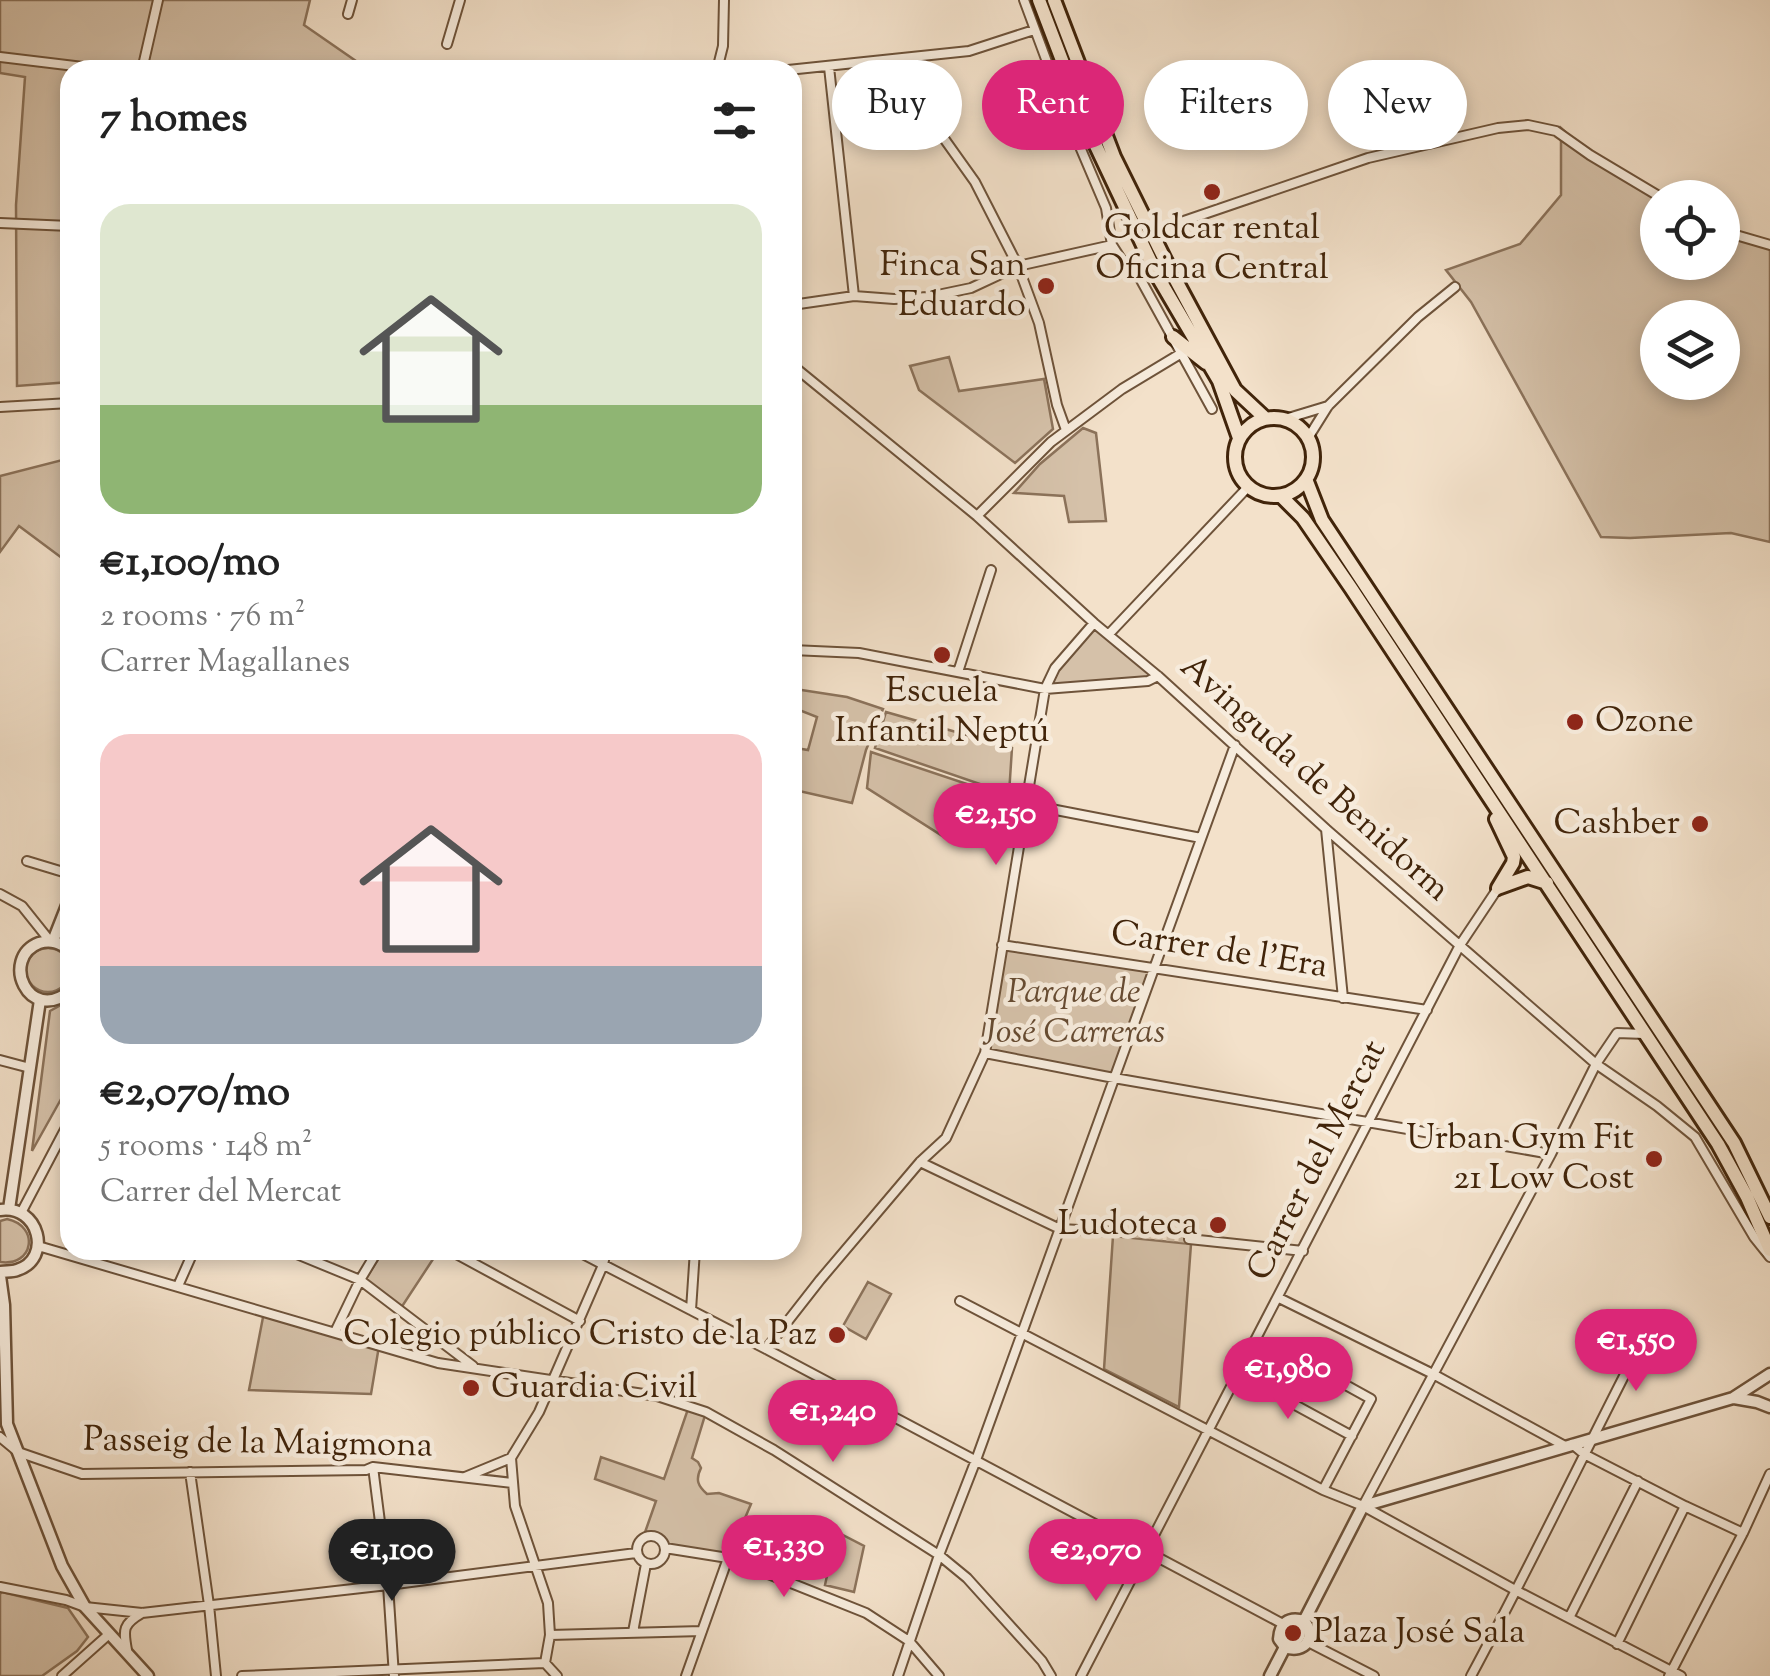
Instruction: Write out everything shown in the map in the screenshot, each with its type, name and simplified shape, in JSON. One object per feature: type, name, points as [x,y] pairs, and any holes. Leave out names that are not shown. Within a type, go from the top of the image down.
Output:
[{"type":"main road","points":[[1039,0],[1089,131],[1158,277],[1219,381],[1239,438]]},
{"type":"main road","points":[[1054,0],[1114,158],[1165,260],[1235,390],[1265,418]]},
{"type":"main road","points":[[1173,337],[1210,367]]},
{"type":"main road","points":[[1285,419],[1300,427],[1308,438],[1313,459],[1306,479],[1291,493],[1264,496],[1248,488],[1237,473],[1234,455],[1239,438],[1254,422],[1285,419]]},
{"type":"main road","points":[[1306,479],[1322,520],[1734,1143],[1770,1217]]},
{"type":"main road","points":[[1281,496],[1303,518],[1718,1144],[1747,1197],[1770,1254]]},
{"type":"main road","points":[[1457,747],[1514,856],[1498,888]]},
{"type":"main road","points":[[1498,888],[1528,877],[1547,883]]},
{"type":"street","points":[[144,60],[158,0]]},
{"type":"street","points":[[348,14],[352,0]]},
{"type":"street","points":[[447,44],[460,0]]},
{"type":"street","points":[[720,60],[724,0]]},
{"type":"street","points":[[1024,0],[1106,208],[1112,245],[1136,271],[1212,410]]},
{"type":"street","points":[[802,69],[969,51],[1034,30]]},
{"type":"street","points":[[0,58],[60,65]]},
{"type":"street","points":[[910,58],[923,108],[975,182],[1018,266],[1038,323],[1066,430]]},
{"type":"street","points":[[830,67],[854,296]]},
{"type":"street","points":[[1176,224],[1368,158],[1498,128],[1528,125],[1556,131],[1640,185]]},
{"type":"street","points":[[0,223],[60,226]]},
{"type":"street","points":[[1740,237],[1770,246]]},
{"type":"street","points":[[802,304],[854,296],[928,297],[971,288],[1018,266],[1112,245]]},
{"type":"street","points":[[1308,438],[1328,406],[1455,287]]},
{"type":"street","points":[[977,516],[1066,430],[1122,389],[1180,354]]},
{"type":"street","name":"Avinguda de Benidorm","points":[[802,373],[977,516],[1326,829],[1596,1064],[1696,1137],[1754,1237],[1770,1254]]},
{"type":"street","points":[[0,407],[60,404]]},
{"type":"street","points":[[1285,419],[1328,406]]},
{"type":"street","points":[[1108,634],[1248,488]]},
{"type":"street","points":[[958,672],[991,570]]},
{"type":"street","points":[[766,1349],[920,1162],[946,1138],[985,1053],[1045,689],[1055,668],[1094,622]]},
{"type":"street","points":[[802,650],[860,653],[1045,689],[1148,682],[1158,676]]},
{"type":"street","points":[[898,1676],[1235,746]]},
{"type":"street","points":[[1025,804],[1202,838]]},
{"type":"street","points":[[1326,829],[1343,998]]},
{"type":"street","points":[[27,861],[60,871]]},
{"type":"street","name":"Carrer del Mercat","points":[[1081,1676],[1460,945],[1498,888]]},
{"type":"street","points":[[0,894],[22,906],[60,945]]},
{"type":"street","points":[[52,941],[60,922]]},
{"type":"street","points":[[52,941],[26,951],[18,970],[24,989],[40,1000],[60,999]]},
{"type":"street","name":"Carrer de l’Era","points":[[1002,946],[1427,1010]]},
{"type":"street","points":[[10,1210],[40,1000]]},
{"type":"street","points":[[1304,1621],[1596,1064],[1617,1033],[1646,1034]]},
{"type":"street","points":[[985,1053],[1551,1154]]},
{"type":"street","points":[[0,1060],[30,1068]]},
{"type":"street","points":[[10,1210],[60,1135]]},
{"type":"street","points":[[920,1162],[1060,1228],[1119,1232]]},
{"type":"street","points":[[10,1210],[30,1220],[36,1229],[38,1246],[32,1260],[20,1270],[0,1274],[7,1424],[62,1566],[85,1608],[148,1676]]},
{"type":"street","points":[[1188,1240],[1303,1251]]},
{"type":"street","points":[[38,1246],[60,1252]]},
{"type":"street","points":[[87,1260],[438,1363],[657,1396],[706,1412],[774,1450],[939,1555],[967,1578],[1042,1660],[1051,1676]]},
{"type":"street","points":[[178,1286],[190,1260]]},
{"type":"street","points":[[311,1260],[360,1280],[477,1369]]},
{"type":"street","points":[[335,1332],[372,1260]]},
{"type":"street","points":[[467,1260],[580,1321]]},
{"type":"street","points":[[594,1260],[1283,1624]]},
{"type":"street","points":[[545,1663],[550,1635],[548,1603],[515,1506],[512,1458],[554,1380],[604,1260]]},
{"type":"street","points":[[691,1310],[694,1260]]},
{"type":"street","points":[[1279,1298],[1743,1533]]},
{"type":"street","points":[[960,1300],[1323,1490],[1362,1506],[1670,1674],[1681,1676]]},
{"type":"street","points":[[1471,1676],[1646,1333]]},
{"type":"street","points":[[1248,1356],[1296,1381]]},
{"type":"street","points":[[1323,1490],[1352,1436],[1371,1399],[1306,1364],[1286,1400],[1352,1436]]},
{"type":"street","points":[[1362,1506],[1732,1398],[1770,1374]]},
{"type":"street","points":[[1732,1398],[1770,1408]]},
{"type":"street","name":"Passeig de la Maigmona","points":[[0,1437],[18,1452],[82,1474],[373,1467],[513,1483]]},
{"type":"street","name":"Passeig de la Maigmona","points":[[464,1477],[512,1458]]},
{"type":"street","points":[[373,1467],[394,1673]]},
{"type":"street","points":[[190,1472],[216,1676]]},
{"type":"street","points":[[1670,1674],[1770,1474]]},
{"type":"street","points":[[1569,1618],[1638,1481]]},
{"type":"street","points":[[1617,1644],[1686,1506]]},
{"type":"street","points":[[652,1536],[659,1538],[665,1548],[659,1562],[646,1564],[636,1553],[638,1543],[652,1536]]},
{"type":"street","points":[[665,1548],[728,1558],[866,1613],[910,1641],[940,1676]]},
{"type":"street","points":[[0,1587],[66,1600],[85,1608],[142,1613],[636,1553]]},
{"type":"street","points":[[686,1676],[728,1558]]},
{"type":"street","points":[[633,1632],[646,1564]]},
{"type":"street","points":[[127,1654],[124,1632],[130,1620],[142,1613]]},
{"type":"street","points":[[1304,1621],[1310,1628],[1308,1642],[1293,1650],[1285,1647],[1279,1639],[1283,1624],[1304,1621]]},
{"type":"street","points":[[550,1635],[702,1631]]},
{"type":"street","points":[[62,1676],[108,1634]]},
{"type":"street","points":[[1308,1642],[1374,1676]]},
{"type":"street","points":[[1270,1676],[1285,1647]]},
{"type":"street","points":[[242,1676],[394,1673],[545,1663]]},
{"type":"street","points":[[545,1663],[557,1676]]},
{"type":"green space","points":[[0,0],[310,0],[304,25],[355,60],[60,60],[60,383],[17,386],[16,205],[25,77],[0,73]]},
{"type":"green space","points":[[1561,128],[1590,155],[1640,187],[1640,280],[1740,280],[1740,236],[1770,245],[1770,542],[1731,533],[1601,537],[1471,302],[1446,270],[1520,244],[1561,195]]},
{"type":"green space","points":[[949,357],[959,391],[1044,379],[1053,429],[1015,463],[919,390],[910,366]]},
{"type":"green space","points":[[1083,428],[1096,433],[1106,521],[1069,522],[1064,496],[1014,493],[1040,464]]},
{"type":"green space","points":[[60,461],[60,557],[19,526],[0,552],[0,476]]},
{"type":"green space","points":[[1094,623],[1158,676],[1148,681],[1045,689],[1055,668]]},
{"type":"green space","points":[[802,690],[847,697],[883,709],[866,750],[852,803],[802,792],[802,749],[808,750],[817,717],[802,711]]},
{"type":"green space","points":[[886,712],[1012,748],[1009,794],[875,748]]},
{"type":"green space","points":[[871,752],[973,786],[952,842],[867,788]]},
{"type":"green space","name":"Parque de José Carreras","points":[[1002,945],[1154,968],[1114,1078],[985,1053]]},
{"type":"green space","points":[[48,948],[60,952],[60,988],[48,992],[32,986],[26,970],[32,954]]},
{"type":"green space","points":[[60,1006],[60,1101],[32,1151],[50,1011]]},
{"type":"green space","points":[[7,1219],[25,1229],[29,1245],[20,1258],[0,1262],[0,1221]]},
{"type":"green space","points":[[1113,1236],[1191,1244],[1179,1407],[1104,1369]]},
{"type":"green space","points":[[378,1260],[432,1260],[401,1308],[365,1280]]},
{"type":"green space","points":[[868,1282],[891,1294],[866,1339],[843,1326]]},
{"type":"green space","points":[[264,1312],[379,1346],[371,1394],[249,1390]]},
{"type":"green space","points":[[689,1406],[706,1412],[692,1458],[701,1468],[700,1485],[707,1494],[719,1493],[751,1504],[728,1558],[665,1548],[657,1538],[643,1538],[656,1501],[595,1479],[601,1457],[664,1479]]},
{"type":"green space","points":[[802,1529],[834,1541],[837,1532],[864,1546],[854,1592],[825,1585],[833,1548],[828,1559],[796,1547]]},
{"type":"green space","points":[[2,1592],[68,1608],[88,1637],[77,1651],[42,1676],[0,1676]]},
{"type":"tunnel","points":[[1119,1232],[1189,1239]]},
{"type":"place","name":"Goldcar rental Oficina Central","points":[[1212,192]]},
{"type":"place","name":"Finca San Eduardo","points":[[1046,286]]},
{"type":"place","name":"Escuela Infantil Neptú","points":[[942,655]]},
{"type":"place","name":"Ozone","points":[[1575,722]]},
{"type":"place","name":"Cashber","points":[[1700,824]]},
{"type":"place","name":"Urban Gym Fit 21 Low Cost","points":[[1654,1159]]},
{"type":"place","name":"Ludoteca","points":[[1218,1225]]},
{"type":"place","name":"Colegio público Cristo de la Paz","points":[[837,1335]]},
{"type":"place","name":"Guardia Civil","points":[[471,1388]]},
{"type":"place","name":"Plaza José Sala","points":[[1293,1633]]}]
